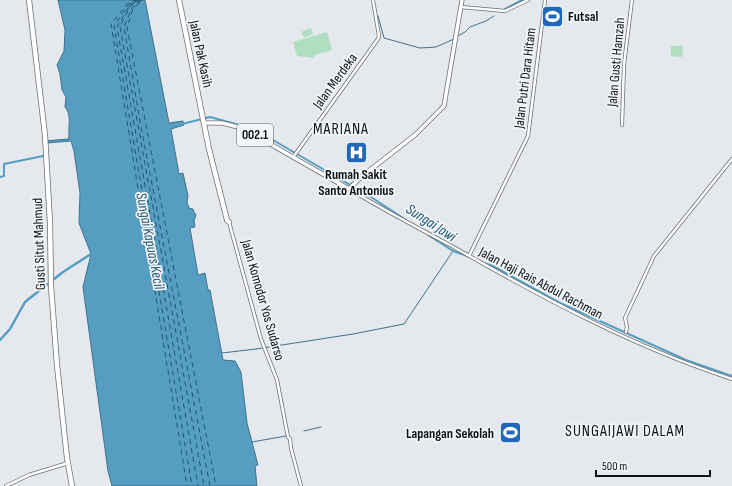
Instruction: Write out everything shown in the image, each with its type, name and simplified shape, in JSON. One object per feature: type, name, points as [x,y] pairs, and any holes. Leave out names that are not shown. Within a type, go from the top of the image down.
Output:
[{"type":"highway","name":"Gusti Situt Mahmud","points":[[29,0],[45,140],[50,223],[51,285],[57,365],[72,486]]},
{"type":"highway","name":"Jalan Pak Kasih","points":[[180,0],[204,118]]},
{"type":"highway","points":[[204,118],[205,130],[214,170],[227,220],[229,222]]},
{"type":"highway","name":"Jalan Komodor Yos Sudarso","points":[[204,118],[215,170],[229,222]]},
{"type":"main road","points":[[294,155],[351,187],[415,135],[444,106],[462,0]]},
{"type":"main road","name":"002.1","points":[[204,118],[242,128],[294,155]]},
{"type":"street","name":"Jalan Merdeka","points":[[294,155],[379,37],[373,0]]},
{"type":"street","points":[[461,7],[505,11],[528,0]]},
{"type":"street","name":"Jalan Putri Dara Hitam","points":[[470,254],[529,133],[544,0]]},
{"type":"street","name":"Jalan Gusti Hamzah","points":[[622,125],[624,60],[632,0]]},
{"type":"street","points":[[626,332],[628,327],[625,318],[654,256],[732,159]]},
{"type":"street","name":"Jalan Haji Rais Abdul Rachman","points":[[351,187],[460,252],[470,254],[564,309],[677,360],[732,379]]},
{"type":"street","name":"Jalan Komodor Yos Sudarso","points":[[229,222],[261,339],[277,383],[301,486]]},
{"type":"street","points":[[6,486],[29,475],[68,463]]},
{"type":"green space","points":[[311,28],[313,34],[304,38],[301,32]]},
{"type":"green space","points":[[327,32],[332,50],[315,55],[314,58],[297,56],[293,42]]},
{"type":"green space","points":[[671,46],[683,46],[682,57],[671,56]]},
{"type":"water","name":"Sungai Kapuas Kecil","points":[[58,0],[145,0],[169,123],[183,121],[184,125],[171,129],[179,174],[183,173],[188,196],[187,202],[189,208],[193,209],[196,215],[194,221],[195,227],[190,228],[198,275],[205,273],[208,290],[210,290],[223,360],[235,361],[241,372],[247,423],[258,465],[255,466],[257,486],[112,486],[108,471],[83,287],[91,254],[79,223],[80,193],[74,151],[71,141],[47,143],[44,141],[68,139],[69,137],[69,117],[65,107],[66,97],[62,90],[57,65],[64,51],[65,30]]},
{"type":"waterway","points":[[505,9],[522,0]]},
{"type":"waterway","points":[[378,16],[384,38],[420,48],[436,47],[454,39]]},
{"type":"waterway","points":[[456,37],[470,27],[486,21],[494,16]]},
{"type":"waterway","name":"Sungai Jawi","points":[[182,124],[210,117],[243,126],[266,136],[371,197],[406,220]]},
{"type":"waterway","points":[[0,177],[4,176],[4,164],[43,156],[44,154]]},
{"type":"waterway","points":[[349,185],[358,178]]},
{"type":"waterway","name":"Sungai Jawi","points":[[428,235],[453,251],[470,257]]},
{"type":"waterway","points":[[256,349],[353,334],[404,324],[453,251]]},
{"type":"waterway","points":[[0,340],[10,329],[25,302],[63,272],[91,254]]},
{"type":"waterway","name":"Sungai Jawi","points":[[481,262],[493,266],[560,303],[686,360],[732,376]]},
{"type":"waterway","points":[[222,353],[256,349]]},
{"type":"waterway","points":[[304,431],[321,427]]},
{"type":"waterway","points":[[252,442],[286,436]]},
{"type":"ferry route","points":[[137,0],[129,2],[111,24],[187,486]]},
{"type":"ferry route","points":[[139,0],[129,4],[114,26],[192,486]]},
{"type":"ferry route","points":[[141,0],[130,6],[120,27],[204,486]]},
{"type":"ferry route","points":[[142,0],[132,8],[124,27],[141,127],[210,486]]},
{"type":"ferry route","points":[[135,2],[130,5],[117,27],[198,486]]},
{"type":"ferry route","points":[[139,3],[133,9],[127,27],[216,486]]},
{"type":"place","name":"Futsal","points":[[552,16]]},
{"type":"place","name":"Rumah Sakit Santo Antonius","points":[[356,152]]},
{"type":"place","name":"Lapangan Sekolah","points":[[510,433]]},
{"type":"district","name":"MARIANA","points":[[341,129]]},
{"type":"district","name":"SUNGAIJAWI DALAM","points":[[625,431]]}]
